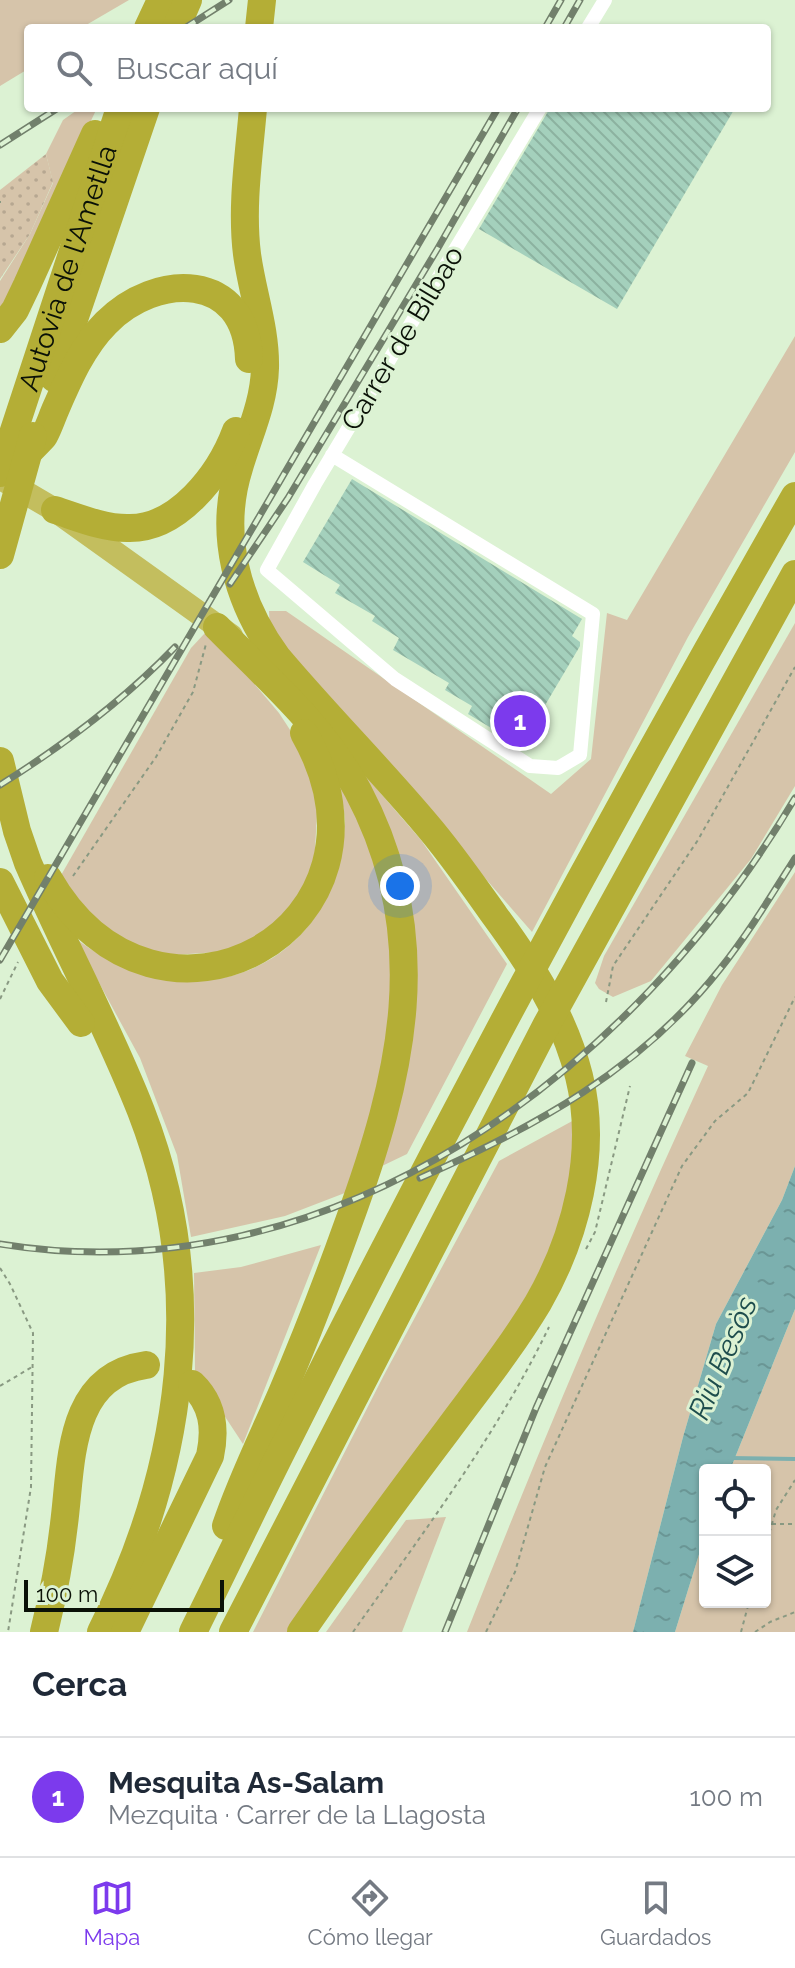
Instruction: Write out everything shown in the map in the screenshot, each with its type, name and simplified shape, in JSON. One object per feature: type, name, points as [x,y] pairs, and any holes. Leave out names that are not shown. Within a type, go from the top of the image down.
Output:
[{"type":"highway","points":[[150,24],[161,0]]},
{"type":"highway","points":[[178,24],[188,0]]},
{"type":"highway","points":[[259,24],[262,0]]},
{"type":"highway","points":[[0,329],[15,310],[105,112]]},
{"type":"highway","name":"Autovia de l'Ametlla","points":[[0,476],[119,112]]},
{"type":"highway","points":[[0,555],[27,454],[145,112]]},
{"type":"highway","points":[[253,112],[245,224],[247,253],[263,329],[265,367],[257,421],[236,479],[230,523],[234,566],[244,600],[264,640],[306,693],[427,825],[519,949],[560,1022],[580,1078],[584,1123],[582,1178],[571,1227],[553,1273],[514,1341],[301,1632]]},
{"type":"highway","points":[[27,454],[44,435],[68,380],[92,339],[105,323],[132,301],[164,288],[194,287],[224,301],[237,315],[248,347],[249,375],[244,406],[225,455],[195,495],[162,520],[140,527],[116,527],[55,510]]},
{"type":"highway","points":[[0,476],[55,510],[183,601],[257,668],[318,731],[347,772],[362,801],[383,853],[402,937],[405,991],[398,1060],[367,1172],[303,1343],[228,1521],[196,1626]]},
{"type":"highway","points":[[196,1626],[287,1440],[495,1042],[582,878],[795,496]]},
{"type":"highway","points":[[233,1632],[540,1037],[795,574]]},
{"type":"highway","points":[[213,630],[306,693]]},
{"type":"highway","points":[[46,927],[86,928],[119,951],[150,964],[177,968],[217,966],[246,957],[271,943],[303,912],[318,886],[328,858],[331,820],[328,794],[312,749],[296,720],[257,668]]},
{"type":"highway","points":[[0,761],[17,876],[46,927],[81,1023],[119,1108],[142,1178],[156,1250],[161,1331],[154,1416],[143,1473],[126,1530],[81,1632]]},
{"type":"highway","points":[[0,841],[128,1080],[150,1136],[170,1217],[179,1285],[179,1363],[165,1464],[138,1549],[101,1632]]},
{"type":"highway","points":[[44,1632],[57,1574],[78,1424],[89,1401],[104,1383],[123,1371],[146,1365]]},
{"type":"highway","points":[[125,1632],[210,1456],[213,1434],[211,1412],[192,1384]]},
{"type":"street","points":[[590,24],[605,0]]},
{"type":"street","name":"Carrer de Bilbao","points":[[332,455],[593,614],[580,755],[558,768],[530,766],[395,679],[267,570],[332,455],[538,112]]},
{"type":"path","points":[[0,999],[156,757],[193,692],[213,630]]},
{"type":"path","points":[[606,1002],[613,966],[698,840],[795,667]]},
{"type":"path","points":[[486,1632],[515,1572],[545,1467],[682,1166],[715,1121],[748,1093],[795,997]]},
{"type":"path","points":[[0,1268],[33,1333],[31,1487],[8,1632]]},
{"type":"path","points":[[0,1386],[32,1367]]},
{"type":"path","points":[[768,1536],[776,1510],[795,1480]]},
{"type":"path","points":[[772,1524],[795,1524]]},
{"type":"path","points":[[741,1632],[747,1608]]},
{"type":"path","points":[[755,1632],[795,1612]]},
{"type":"shaded area","points":[[0,0],[129,0],[88,24],[24,24],[24,71],[0,86]]},
{"type":"shaded area","points":[[74,112],[95,112],[0,313],[0,281],[30,234],[53,183],[46,154],[63,120]]},
{"type":"shaded area","points":[[46,154],[53,182],[30,234],[0,279],[0,190]]},
{"type":"shaded area","points":[[795,336],[795,452],[688,637],[532,932],[270,631],[269,611],[286,611],[551,794],[591,759],[607,613],[627,620]]},
{"type":"shaded area","points":[[795,623],[795,786],[751,859],[651,981],[613,997],[595,983],[604,956]]},
{"type":"shaded area","points":[[205,633],[246,674],[296,739],[318,792],[314,871],[279,923],[233,951],[159,956],[109,935],[60,877],[191,648]]},
{"type":"shaded area","points":[[344,751],[421,840],[507,964],[407,1154],[382,1166],[416,985]]},
{"type":"shaded area","points":[[329,764],[356,812],[373,855],[386,912],[392,970],[386,1056],[350,1191],[285,1216],[191,1237],[177,1155],[140,1058],[74,937],[118,964],[163,978],[207,980],[249,970],[286,949],[315,917],[336,875],[345,816]]},
{"type":"shaded area","points":[[795,872],[795,1166],[782,1200],[716,1324],[683,1437],[633,1632],[467,1632],[583,1348],[708,1066],[685,1056],[722,985]]},
{"type":"shaded area","points":[[576,1119],[568,1189],[558,1231],[535,1280],[508,1326],[290,1632],[253,1632],[384,1375],[499,1161]]},
{"type":"shaded area","points":[[321,1245],[243,1444],[195,1371],[194,1273],[241,1267]]},
{"type":"shaded area","points":[[795,1309],[795,1632],[675,1632],[699,1554],[699,1608],[771,1608],[771,1464],[732,1464]]},
{"type":"shaded area","points":[[446,1517],[402,1632],[326,1632],[406,1520]]},
{"type":"water","name":"Riu Besòs","points":[[795,1166],[795,1309],[732,1464],[699,1464],[699,1554],[675,1632],[633,1632],[683,1437],[716,1324],[782,1200]]},
{"type":"building","points":[[548,112],[733,112],[617,309],[479,229]]},
{"type":"building","points":[[352,479],[582,619],[572,636],[580,642],[580,646],[521,746],[468,714],[472,706],[445,690],[449,683],[393,650],[399,638],[372,621],[375,616],[335,593],[340,585],[303,562]]},
{"type":"waterway","points":[[729,1458],[795,1459]]},
{"type":"railway","points":[[191,24],[229,0]]},
{"type":"railway","points":[[547,24],[561,0]]},
{"type":"railway","points":[[566,24],[580,0]]},
{"type":"railway","points":[[0,145],[52,112]]},
{"type":"railway","points":[[0,960],[496,112]]},
{"type":"railway","points":[[230,584],[288,498],[516,112]]},
{"type":"railway","points":[[0,785],[92,721],[135,686],[175,647]]},
{"type":"railway","points":[[0,1244],[123,1252],[242,1236],[355,1199],[462,1144],[560,1074],[649,991],[728,898],[795,798]]},
{"type":"railway","points":[[420,1178],[544,1116],[620,1066],[656,1037],[720,969],[750,929],[795,858]]},
{"type":"railway","points":[[445,1632],[536,1408],[692,1063]]},
{"type":"place","name":"Mesquita As-Salam","points":[[520,721]]}]
